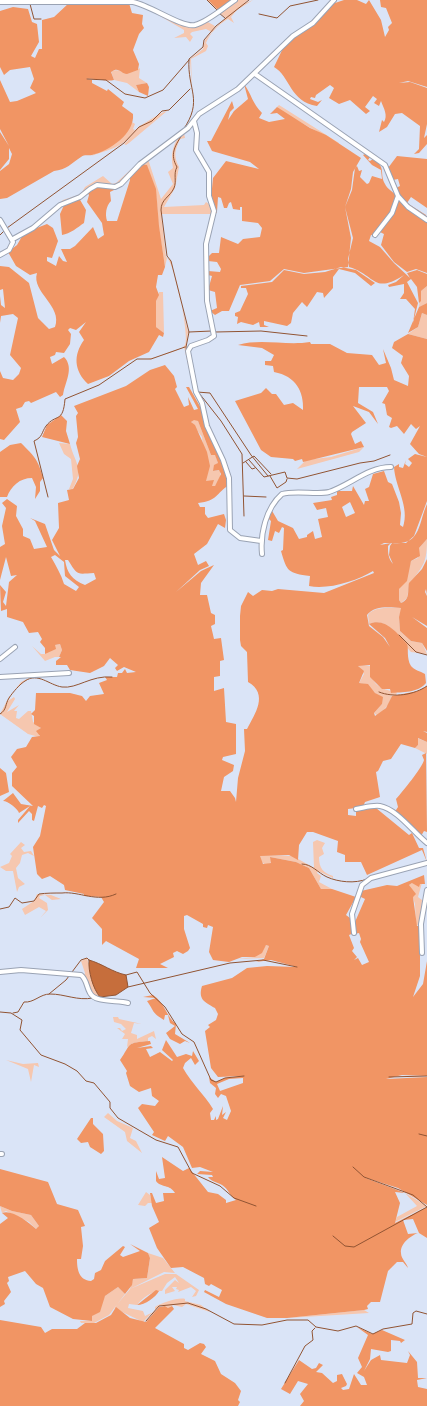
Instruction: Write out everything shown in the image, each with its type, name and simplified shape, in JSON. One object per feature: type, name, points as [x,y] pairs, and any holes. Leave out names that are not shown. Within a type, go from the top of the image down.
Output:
[{"type":"street","points":[[0,2],[133,2],[153,8],[182,23],[191,25],[209,18],[235,0]]},
{"type":"street","points":[[13,239],[33,228],[60,205],[80,197],[90,189],[102,185],[118,186],[136,167],[194,121],[199,114],[228,97],[255,74],[292,36],[313,23],[334,0]]},
{"type":"street","points":[[255,74],[385,166],[398,196],[408,207],[427,220]]},
{"type":"street","points":[[194,121],[197,133],[196,150],[209,172],[209,196],[214,211],[206,244],[207,301],[214,336],[190,346],[188,351],[196,392],[202,404],[207,426],[229,478],[230,530],[240,538],[261,541]]},
{"type":"street","points":[[374,235],[392,214],[398,196]]},
{"type":"street","points":[[0,220],[13,239],[12,247],[0,255]]},
{"type":"street","points":[[262,554],[261,541],[270,509],[282,494],[328,492],[365,474],[384,467],[391,467]]},
{"type":"street","points":[[0,659],[15,647]]},
{"type":"street","points":[[0,677],[69,673]]},
{"type":"street","points":[[356,809],[380,806],[386,808],[410,826],[427,843]]},
{"type":"street","points":[[354,933],[352,914],[362,885],[371,878],[427,863]]},
{"type":"street","points":[[422,953],[421,924],[427,890]]},
{"type":"street","points":[[0,972],[21,970],[82,975],[94,998],[128,1003]]},
{"type":"shaded area","points":[[208,0],[233,0],[218,10]]},
{"type":"shaded area","points":[[236,0],[248,0],[243,4],[253,0],[237,10],[231,17],[234,23],[228,19],[212,32],[206,29],[192,32],[190,34],[193,37],[190,42],[186,37],[174,38],[184,33],[184,30],[148,9],[129,3],[144,6],[186,26],[206,21],[215,26],[212,31],[226,18],[219,12]]},
{"type":"shaded area","points":[[344,0],[357,0],[366,4],[369,0],[381,20],[385,37],[389,30],[388,27],[392,23],[386,8],[381,7],[380,0],[427,0],[427,87],[408,81],[399,83],[410,82],[427,88],[427,124],[424,138],[427,135],[427,144],[419,153],[414,154],[419,149],[420,126],[402,113],[395,114],[387,127],[379,132],[382,120],[384,122],[386,114],[381,101],[379,106],[374,103],[377,99],[373,96],[365,107],[370,111],[366,114],[350,100],[339,104],[329,98],[334,88],[330,85],[316,95],[315,98],[311,97],[310,99],[318,102],[322,100],[317,106],[308,104],[296,94],[284,76],[274,67],[285,44],[309,26],[332,4]]},
{"type":"shaded area","points":[[69,3],[129,3],[132,13],[143,15],[142,24],[144,28],[139,34],[133,50],[139,64],[138,70],[125,74],[114,70],[111,72],[114,80],[86,79],[92,80],[92,83],[107,91],[108,89],[124,102],[122,106],[133,114],[133,121],[125,135],[113,146],[99,153],[82,156],[65,168],[54,171],[7,198],[0,199],[0,171],[9,164],[12,154],[9,148],[9,159],[0,170],[0,132],[9,146],[0,129],[0,80],[10,102],[36,93],[30,88],[34,79],[30,67],[10,70],[4,75],[0,67],[0,11],[13,7],[28,9],[32,22],[37,24],[39,42],[31,56],[35,58],[39,49],[42,49],[42,20],[54,17]]},
{"type":"shaded area","points":[[212,32],[206,43],[208,46],[206,51],[191,59],[192,90],[190,59],[203,49],[205,40]]},
{"type":"shaded area","points":[[140,68],[139,78],[147,83],[136,85],[139,92],[127,83],[114,80],[111,71],[130,72]]},
{"type":"shaded area","points":[[147,83],[149,87],[148,96],[139,92],[136,85]]},
{"type":"shaded area","points":[[244,84],[262,113],[259,118],[269,122],[285,119],[277,113],[270,114],[277,107],[361,158],[353,172],[351,189],[345,207],[351,238],[348,267],[304,273],[284,269],[270,281],[240,285],[229,311],[222,311],[215,315],[210,311],[217,308],[215,292],[208,290],[212,276],[208,275],[208,271],[220,272],[221,269],[217,262],[208,261],[208,257],[212,253],[219,253],[221,237],[238,244],[243,239],[260,237],[262,228],[258,223],[242,221],[242,207],[240,207],[240,210],[233,209],[231,202],[227,208],[224,208],[221,198],[218,197],[215,215],[211,199],[213,178],[226,161],[259,169],[250,162],[212,151],[207,141],[211,141],[232,101],[234,108],[230,112],[228,120],[234,111],[248,99]]},
{"type":"shaded area","points":[[279,105],[339,143],[338,145],[280,110],[277,107]]},
{"type":"shaded area","points":[[167,111],[129,143],[124,144],[140,126]]},
{"type":"shaded area","points":[[132,122],[135,124],[133,129],[135,130],[131,136],[116,147],[91,156],[120,140]]},
{"type":"shaded area","points":[[182,132],[180,138],[184,134],[185,138],[180,139],[175,153],[179,167],[175,188],[164,207],[204,205],[206,202],[212,206],[213,214],[161,214],[166,257],[171,261],[174,273],[167,258],[165,267],[154,185],[151,177],[140,164],[148,159],[161,199],[173,184],[168,172],[173,168],[173,149]]},
{"type":"shaded area","points":[[365,154],[370,157],[368,160],[373,159],[380,165],[385,184],[397,197],[391,212],[373,235],[371,235],[369,241],[380,247],[410,278],[407,273],[417,270],[427,274],[427,286],[421,291],[421,301],[419,303],[417,287],[411,279],[407,282],[418,303],[413,323],[415,309],[406,299],[400,299],[404,293],[404,284],[389,287],[388,285],[396,282],[404,275],[394,281],[380,283],[349,267],[348,259],[353,238],[345,207],[352,190],[355,168],[357,166],[359,171],[362,170],[360,177],[367,184],[372,176],[382,179],[381,170],[372,165],[363,155]]},
{"type":"shaded area","points":[[397,156],[427,159],[427,208],[411,197],[407,203],[426,215],[427,219],[408,206],[398,193],[396,188],[400,186],[398,179],[393,180],[388,168]]},
{"type":"shaded area","points":[[138,163],[121,182],[113,186],[99,184],[49,213],[63,200],[81,194],[85,187],[103,176],[112,184],[116,183]]},
{"type":"shaded area","points":[[140,164],[147,165],[156,189],[165,267],[162,275],[158,275],[156,287],[159,295],[156,301],[156,327],[164,333],[163,337],[159,335],[149,352],[129,361],[109,376],[88,384],[80,374],[77,363],[78,351],[84,340],[79,332],[86,322],[76,330],[70,328],[68,330],[71,334],[70,344],[64,353],[56,352],[55,355],[50,357],[52,364],[64,357],[69,366],[63,395],[60,397],[56,392],[31,403],[29,401],[25,402],[22,407],[16,409],[20,422],[4,440],[0,439],[0,371],[3,378],[13,380],[19,374],[21,368],[10,355],[18,318],[13,314],[1,316],[0,323],[0,296],[1,305],[5,308],[3,289],[0,290],[0,266],[9,267],[29,283],[38,318],[49,329],[55,327],[55,312],[38,286],[36,280],[37,273],[30,275],[16,266],[8,252],[17,245],[24,233],[47,224],[53,228],[58,241],[52,258],[47,257],[47,261],[56,266],[59,256],[63,261],[67,262],[61,249],[70,249],[75,246],[93,227],[98,239],[104,235],[102,223],[87,202],[89,195],[87,192],[98,186],[113,187],[114,190],[110,192],[111,201],[107,208],[106,218],[107,221],[117,221],[130,175]]},
{"type":"shaded area","points":[[79,198],[86,210],[84,223],[71,232],[62,235],[60,214],[65,203]]},
{"type":"shaded area","points":[[399,199],[427,221],[427,273],[416,269],[407,272],[394,262],[381,245],[384,234],[378,231],[394,213]]},
{"type":"shaded area","points":[[341,267],[356,270],[375,283],[371,286],[355,273],[339,269],[333,277],[333,288],[324,298],[323,293],[317,292],[307,307],[302,302],[293,313],[291,323],[287,326],[264,321],[264,325],[269,327],[260,327],[259,322],[253,325],[241,322],[237,324],[238,317],[235,316],[235,313],[240,311],[248,294],[246,288],[241,288],[241,286],[272,282],[284,270],[304,274],[325,272]]},
{"type":"shaded area","points":[[174,273],[178,286],[182,307]]},
{"type":"shaded area","points":[[427,286],[427,303],[419,307],[421,291]]},
{"type":"shaded area","points":[[159,292],[163,292],[164,333],[156,327],[156,301]]},
{"type":"shaded area","points":[[427,303],[427,315],[422,313],[418,327],[408,333],[419,307]]},
{"type":"shaded area","points":[[182,307],[188,332],[186,347],[189,365],[187,345],[194,391],[184,347],[181,348],[185,345],[186,339]]},
{"type":"shaded area","points":[[422,313],[427,315],[427,339],[408,334],[418,327]]},
{"type":"shaded area","points":[[408,334],[427,339],[427,457],[419,454],[410,444],[420,426],[416,429],[411,424],[404,434],[397,426],[389,427],[392,418],[387,415],[385,404],[382,403],[389,391],[387,387],[359,387],[358,403],[373,412],[378,424],[369,412],[353,406],[366,423],[351,434],[355,444],[361,441],[364,447],[303,462],[302,459],[295,461],[293,459],[271,457],[261,450],[235,401],[261,393],[266,388],[272,394],[276,394],[284,405],[293,403],[303,410],[302,397],[293,381],[282,374],[274,372],[273,366],[265,365],[265,361],[271,361],[274,355],[262,348],[238,345],[256,342],[330,344],[347,353],[372,355],[379,365],[386,363],[383,349],[394,380],[408,386],[409,376],[401,363],[403,356],[392,348],[394,342]]},
{"type":"shaded area","points":[[181,348],[174,352],[158,356]]},
{"type":"shaded area","points":[[165,365],[174,376],[177,387],[175,389],[184,407],[189,405],[188,397],[194,410],[198,409],[186,387],[189,387],[202,410],[204,424],[223,460],[229,485],[213,499],[198,503],[200,507],[205,507],[205,514],[208,518],[224,514],[226,520],[225,528],[218,524],[207,544],[194,554],[198,565],[206,561],[209,566],[200,570],[176,592],[201,571],[214,565],[201,583],[200,595],[207,595],[211,613],[215,615],[215,624],[211,626],[214,639],[221,638],[224,660],[220,661],[220,676],[214,677],[214,691],[224,688],[226,722],[236,724],[236,754],[223,757],[222,760],[234,765],[233,771],[224,777],[221,791],[230,791],[236,802],[238,778],[245,751],[244,729],[247,729],[256,711],[259,698],[258,692],[248,682],[247,652],[241,646],[240,640],[241,606],[248,592],[253,596],[262,590],[272,591],[278,589],[324,593],[374,573],[373,571],[351,581],[333,586],[309,586],[310,576],[293,572],[285,563],[281,551],[283,550],[284,528],[282,527],[279,533],[275,531],[272,541],[268,540],[271,521],[268,518],[271,509],[278,521],[293,528],[299,539],[307,537],[313,531],[315,539],[322,537],[318,519],[328,517],[326,508],[317,510],[313,503],[332,500],[331,497],[337,495],[337,491],[352,491],[353,486],[364,505],[365,501],[369,501],[365,489],[369,487],[373,474],[384,471],[388,482],[392,484],[399,502],[401,513],[400,525],[403,527],[405,512],[394,467],[399,464],[399,467],[403,468],[406,460],[405,464],[409,467],[412,463],[408,459],[415,454],[427,457],[427,501],[414,536],[420,526],[427,504],[427,539],[419,548],[420,556],[411,561],[407,581],[399,589],[399,600],[401,603],[406,599],[409,583],[422,569],[427,559],[427,595],[426,589],[425,592],[427,596],[427,626],[412,617],[427,628],[427,651],[422,643],[411,641],[400,631],[399,617],[401,608],[378,608],[367,615],[369,626],[383,637],[390,647],[385,638],[369,624],[375,622],[385,624],[395,631],[407,644],[409,663],[414,669],[425,674],[426,683],[419,689],[391,693],[390,689],[382,689],[370,677],[370,665],[358,666],[364,671],[359,683],[368,684],[375,693],[383,697],[382,704],[374,713],[375,716],[386,708],[392,696],[418,691],[427,686],[427,732],[423,731],[427,733],[427,742],[418,738],[418,745],[415,748],[401,744],[391,759],[383,761],[376,772],[380,797],[365,802],[363,807],[348,809],[348,815],[356,816],[356,811],[376,808],[409,835],[412,833],[419,848],[423,848],[427,862],[422,850],[367,875],[361,862],[345,862],[345,855],[337,852],[338,841],[313,832],[307,832],[299,845],[298,860],[289,855],[260,856],[263,864],[271,863],[270,857],[296,862],[309,868],[321,889],[332,889],[356,897],[346,915],[350,918],[354,933],[349,935],[354,948],[352,951],[357,957],[354,960],[358,958],[362,965],[369,962],[360,942],[359,933],[355,934],[352,923],[355,922],[365,899],[359,896],[361,891],[387,885],[397,886],[424,875],[425,884],[420,884],[419,887],[412,883],[409,885],[416,894],[413,897],[417,926],[420,926],[420,976],[413,997],[423,984],[427,961],[427,1076],[402,1075],[386,1079],[427,1077],[427,1205],[398,1188],[363,1177],[405,1193],[395,1192],[400,1203],[395,1223],[427,1207],[427,1238],[419,1233],[413,1219],[403,1220],[408,1234],[418,1233],[402,1246],[402,1257],[408,1268],[403,1262],[397,1262],[388,1271],[380,1302],[371,1302],[367,1306],[368,1309],[287,1318],[267,1318],[226,1304],[204,1292],[205,1290],[219,1297],[222,1290],[211,1284],[209,1286],[205,1284],[204,1278],[183,1267],[171,1268],[157,1248],[149,1228],[159,1222],[152,1206],[150,1193],[152,1193],[156,1203],[164,1201],[163,1193],[175,1193],[171,1188],[160,1185],[156,1181],[156,1171],[159,1179],[165,1178],[162,1157],[183,1171],[189,1168],[208,1192],[218,1194],[226,1200],[226,1203],[236,1200],[224,1187],[208,1177],[213,1177],[212,1175],[197,1174],[200,1171],[213,1172],[200,1167],[192,1168],[183,1147],[168,1136],[165,1141],[152,1135],[154,1132],[138,1108],[142,1104],[155,1106],[159,1101],[152,1096],[151,1088],[139,1092],[130,1086],[127,1071],[120,1060],[128,1047],[133,1043],[150,1041],[151,1044],[137,1048],[151,1046],[153,1048],[146,1049],[150,1057],[160,1052],[172,1061],[162,1050],[166,1040],[177,1057],[186,1054],[192,1056],[193,1051],[199,1061],[195,1065],[191,1058],[185,1063],[183,1068],[213,1109],[210,1113],[211,1120],[214,1120],[216,1116],[216,1120],[218,1119],[223,1106],[222,1115],[226,1112],[223,1118],[227,1120],[231,1111],[226,1096],[221,1094],[218,1098],[215,1094],[216,1088],[210,1083],[209,1077],[216,1082],[225,1078],[243,1076],[218,1077],[211,1068],[205,1031],[210,1027],[208,1025],[216,1020],[218,1014],[215,1008],[201,997],[202,986],[232,978],[247,968],[267,966],[297,967],[271,960],[256,962],[264,959],[269,946],[266,945],[262,953],[255,957],[242,957],[229,962],[213,960],[209,952],[213,927],[208,925],[207,928],[203,927],[203,924],[187,915],[184,916],[184,929],[190,948],[188,951],[183,954],[177,951],[173,953],[174,957],[160,964],[168,968],[136,968],[139,959],[106,941],[102,945],[102,929],[92,918],[104,902],[101,897],[84,896],[84,894],[65,890],[64,885],[50,876],[42,879],[37,874],[33,847],[40,836],[46,806],[44,805],[42,808],[38,806],[34,821],[29,811],[18,823],[18,820],[30,806],[19,813],[13,806],[3,801],[13,793],[21,804],[33,806],[12,786],[12,773],[17,767],[11,757],[17,749],[26,747],[32,737],[40,736],[36,731],[41,728],[34,724],[34,716],[31,714],[35,710],[36,693],[70,693],[82,696],[86,701],[90,696],[104,694],[99,683],[107,680],[105,677],[117,677],[118,673],[122,673],[125,669],[127,673],[136,672],[124,667],[117,671],[115,668],[118,665],[110,658],[104,666],[90,673],[70,670],[67,665],[56,665],[56,661],[61,657],[59,657],[62,650],[60,644],[55,645],[56,649],[45,654],[45,648],[40,642],[42,639],[38,632],[29,633],[23,622],[7,617],[7,609],[1,611],[0,585],[6,592],[3,602],[6,606],[9,582],[17,575],[11,576],[6,557],[0,580],[0,547],[5,544],[2,526],[6,508],[2,503],[7,499],[17,506],[16,516],[23,529],[23,536],[30,539],[34,549],[47,547],[35,521],[30,518],[45,524],[54,550],[60,556],[52,540],[59,528],[58,503],[69,500],[67,490],[73,489],[79,478],[77,466],[80,459],[76,443],[78,437],[76,416],[78,413],[74,406],[126,386],[150,370]],"holes":[[[194,420],[198,421],[211,455],[215,455],[218,463],[214,465],[213,471],[219,470],[221,474],[215,486],[212,486],[214,480],[206,481],[210,466],[207,452],[195,425],[191,422]],[[350,502],[355,513],[346,517],[342,507]],[[392,543],[389,555],[393,564],[389,558],[388,551],[388,546]],[[55,555],[64,562],[65,576],[79,587],[76,591],[64,584],[51,557]],[[65,560],[68,560],[78,573],[94,573],[96,579],[85,585],[80,583],[71,576]],[[243,1078],[243,1083],[220,1091],[217,1084],[229,1079]]]},
{"type":"shaded area","points":[[61,415],[67,421],[66,431],[70,444],[42,437],[47,425]]},
{"type":"shaded area","points":[[194,419],[198,421],[211,455],[215,454],[218,463],[213,471],[220,470],[220,479],[215,486],[212,486],[211,482],[206,481],[202,437],[191,422]]},
{"type":"shaded area","points":[[21,443],[39,466],[43,478],[40,482],[40,491],[35,499],[36,487],[32,478],[28,478],[16,483],[7,497],[0,497],[0,452],[10,445]]},
{"type":"shaded area","points":[[59,443],[70,444],[78,466],[78,476],[72,490],[69,489],[73,479],[71,459],[64,454]]},
{"type":"shaded area","points":[[364,447],[359,452],[297,469],[306,460],[331,457]]},
{"type":"shaded area","points":[[427,539],[424,563],[409,585],[407,598],[401,603],[399,600],[399,589],[411,561],[418,558],[419,548]]},
{"type":"shaded area","points":[[402,608],[399,617],[400,631],[411,641],[422,643],[427,654],[411,652],[388,626],[376,622],[369,624],[368,615],[374,610]]},
{"type":"shaded area","points":[[60,644],[62,650],[59,657],[45,661],[32,646],[41,654],[45,654],[55,645]]},
{"type":"shaded area","points":[[358,666],[370,666],[374,682],[381,688],[397,693],[395,696],[388,695],[392,696],[388,705],[378,716],[374,713],[382,704],[377,695],[365,684],[359,683],[364,674]]},
{"type":"shaded area","points":[[35,675],[38,677],[28,679],[13,693],[8,701],[14,697],[15,699],[7,712],[19,705],[14,711],[17,711],[16,718],[19,719],[28,711],[31,711],[33,722],[41,728],[39,737],[28,734],[0,714],[9,697],[21,682]]},
{"type":"shaded area","points":[[417,738],[427,742],[427,754],[415,748],[418,745]]},
{"type":"shaded area","points":[[426,753],[427,832],[424,831],[421,836],[394,813],[398,807],[396,799],[420,768],[424,760],[422,755]]},
{"type":"shaded area","points":[[0,768],[6,773],[9,792],[0,796]]},
{"type":"shaded area","points":[[317,840],[325,843],[322,848],[324,854],[319,857],[321,867],[324,872],[333,876],[333,878],[318,871],[317,873],[321,876],[319,882],[332,889],[321,889],[309,868],[296,862],[270,857],[272,862],[266,865],[260,861],[260,855],[293,856],[314,868],[313,842]]},
{"type":"shaded area","points":[[21,842],[25,845],[21,848],[24,852],[31,851],[34,856],[28,853],[22,855],[20,863],[16,868],[18,878],[25,884],[19,887],[17,892],[13,871],[6,871],[0,867],[9,863],[12,856],[10,854]]},
{"type":"shaded area","points":[[412,883],[422,883],[418,897],[422,900],[420,926],[416,925],[415,904],[409,885]]},
{"type":"shaded area","points":[[37,894],[51,895],[61,899],[52,900],[45,895],[40,896],[39,898],[47,903],[48,910],[40,918],[46,911],[39,907],[25,915],[22,909],[34,901]]},
{"type":"shaded area","points":[[266,945],[269,946],[264,958],[237,959],[255,957]]},
{"type":"shaded area","points":[[87,958],[96,992],[100,996],[97,997],[92,995],[84,975],[81,961]]},
{"type":"shaded area","points":[[89,960],[126,975],[128,987],[116,995],[100,997],[92,980]]},
{"type":"shaded area","points":[[153,995],[157,998],[176,1024],[175,1034],[190,1043],[185,1041],[180,1044],[170,1039],[166,1033],[175,1026],[170,1023],[168,1015],[165,1015],[164,1020],[154,1012],[147,1001],[156,998],[143,997]]},
{"type":"shaded area","points":[[113,1017],[142,1024],[134,1023],[131,1033],[137,1035],[137,1039],[154,1031],[156,1039],[152,1036],[148,1038],[148,1041],[133,1043],[127,1047],[128,1039],[122,1039],[125,1034],[117,1028],[120,1028],[122,1031],[126,1029],[121,1024],[114,1022]]},
{"type":"shaded area","points":[[6,1060],[23,1064],[38,1063],[39,1067],[34,1065],[31,1082],[28,1069]]},
{"type":"shaded area","points":[[108,1113],[117,1121],[133,1128],[130,1138],[136,1141],[142,1153],[127,1141],[125,1132],[104,1117]]},
{"type":"shaded area","points":[[91,1118],[93,1118],[93,1124],[103,1134],[104,1151],[101,1154],[90,1147],[88,1142],[81,1143],[77,1139]]},
{"type":"shaded area","points":[[0,1169],[48,1182],[57,1204],[78,1210],[85,1226],[81,1227],[83,1246],[81,1259],[77,1259],[78,1271],[84,1279],[91,1281],[94,1279],[95,1273],[101,1270],[105,1261],[123,1246],[125,1247],[120,1255],[123,1257],[140,1251],[130,1244],[148,1253],[150,1258],[147,1278],[133,1279],[132,1285],[125,1294],[118,1287],[105,1296],[100,1312],[92,1316],[92,1321],[73,1319],[50,1307],[43,1288],[36,1284],[25,1271],[8,1277],[9,1281],[7,1283],[11,1292],[4,1301],[5,1304],[0,1307],[0,1224],[8,1218],[2,1213],[15,1214],[36,1229],[39,1226],[31,1215],[0,1206]]},
{"type":"shaded area","points":[[146,1192],[150,1195],[152,1203],[148,1203],[145,1206],[138,1205]]},
{"type":"shaded area","points":[[405,1193],[427,1206],[395,1222],[397,1217],[417,1206]]},
{"type":"shaded area","points":[[0,1206],[31,1215],[39,1226],[38,1228],[36,1229],[29,1222],[6,1211],[2,1213]]},
{"type":"shaded area","points":[[148,1253],[163,1258],[175,1273],[164,1272],[130,1289],[133,1279],[147,1278],[150,1258]]},
{"type":"shaded area","points":[[165,1274],[176,1274],[199,1290],[196,1296],[192,1297],[196,1291],[191,1287],[178,1292],[177,1287],[172,1287],[175,1291],[165,1294],[165,1290],[175,1280],[179,1283],[175,1277],[167,1283],[162,1291],[148,1295],[137,1305],[129,1304],[128,1308],[143,1311],[145,1316],[153,1312],[143,1322],[114,1308],[130,1289]]},
{"type":"shaded area","points":[[118,1287],[125,1294],[109,1315],[94,1323],[81,1323],[80,1321],[92,1321],[92,1316],[105,1296]]},
{"type":"shaded area","points":[[156,1290],[159,1291],[153,1298],[137,1305]]},
{"type":"shaded area","points":[[185,1299],[185,1301],[201,1305],[210,1312],[186,1304],[182,1307],[173,1305],[168,1308],[164,1305],[159,1306],[155,1310],[155,1307],[161,1304]]},
{"type":"shaded area","points":[[165,1306],[168,1308],[172,1306],[174,1309],[155,1328],[184,1344],[184,1348],[188,1350],[200,1343],[204,1344],[206,1347],[201,1354],[215,1361],[221,1374],[235,1383],[241,1391],[238,1406],[0,1406],[0,1320],[41,1327],[45,1333],[52,1329],[77,1329],[85,1323],[96,1323],[111,1315],[116,1307],[130,1318],[146,1322],[159,1307]]},
{"type":"shaded area","points":[[364,1310],[369,1313],[287,1318]]},
{"type":"shaded area","points":[[357,1327],[372,1334],[382,1330],[405,1340],[401,1343],[400,1341],[391,1340],[391,1351],[388,1352],[371,1349],[370,1359],[364,1371],[371,1360],[380,1355],[381,1360],[407,1363],[410,1355],[408,1351],[417,1362],[418,1378],[427,1378],[417,1380],[418,1387],[427,1389],[427,1406],[300,1406],[304,1401],[300,1394],[308,1384],[298,1381],[290,1394],[281,1389],[299,1360],[312,1369],[316,1368],[319,1363],[323,1365],[316,1372],[322,1373],[333,1383],[337,1381],[337,1375],[342,1374],[347,1384],[341,1388],[343,1390],[349,1389],[354,1374],[361,1385],[367,1385],[364,1377],[357,1373],[362,1367],[358,1358],[368,1335]]},
{"type":"waterway","points":[[207,0],[217,10]]},
{"type":"waterway","points":[[183,130],[193,111],[194,103],[189,59],[203,47],[204,40],[216,26],[249,0]]},
{"type":"waterway","points":[[259,14],[277,18],[290,6],[318,0]]},
{"type":"waterway","points":[[30,4],[34,19],[41,19]]},
{"type":"waterway","points":[[219,13],[225,18]]},
{"type":"waterway","points":[[87,79],[106,80],[125,94],[145,98],[163,90],[189,60]]},
{"type":"waterway","points":[[7,228],[124,143],[139,127],[152,121],[162,111],[169,110],[190,89]]},
{"type":"waterway","points":[[182,135],[173,155],[177,167],[175,185],[162,203],[161,210],[167,256],[171,261],[189,332],[186,347],[193,386]]},
{"type":"waterway","points":[[0,235],[5,230]]},
{"type":"waterway","points":[[189,332],[212,331]]},
{"type":"waterway","points":[[216,332],[261,331],[307,336]]},
{"type":"waterway","points":[[48,497],[34,441],[50,422],[61,415],[65,399],[99,385],[137,359],[151,359],[185,347]]},
{"type":"waterway","points":[[197,392],[210,393],[251,455],[268,476]]},
{"type":"waterway","points":[[199,393],[221,421],[242,454],[244,516]]},
{"type":"waterway","points":[[249,460],[264,477],[285,472],[287,478],[297,479],[374,461],[390,455]]},
{"type":"waterway","points":[[243,463],[254,456],[271,474]]},
{"type":"waterway","points":[[246,462],[252,469],[255,468]]},
{"type":"waterway","points":[[270,476],[277,488],[286,482],[287,479]]},
{"type":"waterway","points":[[244,496],[266,497]]},
{"type":"waterway","points":[[399,635],[416,652],[427,655]]},
{"type":"waterway","points":[[0,714],[4,711],[8,700],[15,691],[23,682],[30,679],[39,678],[57,686],[68,687],[97,678],[112,677]]},
{"type":"waterway","points":[[379,692],[391,695],[404,695],[416,692],[427,686]]},
{"type":"waterway","points":[[302,864],[309,865],[331,879],[347,882],[367,879]]},
{"type":"waterway","points":[[0,909],[9,907],[15,898],[22,903],[34,901],[39,894],[68,893],[95,897],[116,894]]},
{"type":"waterway","points":[[49,994],[66,980],[81,960],[87,958],[89,960]]},
{"type":"waterway","points":[[128,987],[230,963],[263,960],[297,967]]},
{"type":"waterway","points":[[126,975],[137,972],[150,993],[165,1007],[182,1034],[194,1042],[211,1080],[216,1082],[225,1078],[244,1076]]},
{"type":"waterway","points":[[13,1013],[18,1012],[24,1002],[46,994],[82,999],[93,998]]},
{"type":"waterway","points":[[0,1012],[11,1013],[22,1020],[20,1030],[41,1055],[65,1064],[77,1071],[86,1081],[94,1083],[110,1102],[110,1108],[118,1118],[156,1140],[178,1147],[192,1173],[220,1186],[234,1198],[256,1206]]},
{"type":"waterway","points":[[389,1077],[427,1076]]},
{"type":"waterway","points":[[419,1134],[427,1136]]},
{"type":"waterway","points":[[333,1236],[345,1246],[354,1247],[427,1207],[413,1195],[364,1177],[353,1167]]},
{"type":"waterway","points":[[146,1321],[159,1306],[188,1303],[206,1309],[234,1324],[262,1325],[287,1320],[308,1320],[316,1327],[338,1331],[356,1326],[373,1334],[383,1329],[412,1324],[413,1313],[416,1311],[427,1314]]},
{"type":"waterway","points":[[285,1383],[305,1346],[313,1340],[312,1331],[315,1328]]}]
